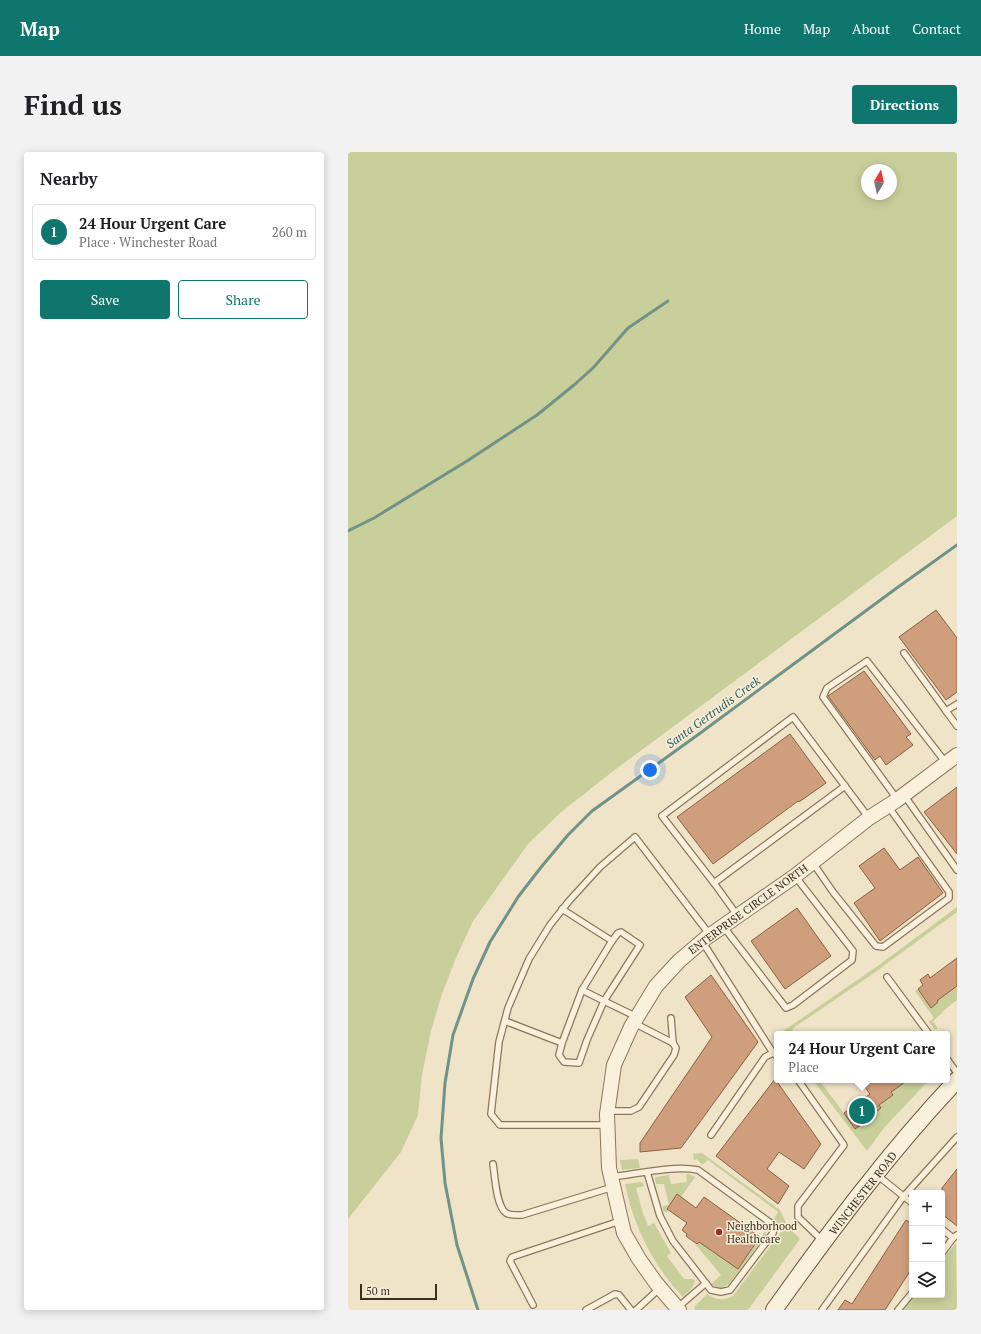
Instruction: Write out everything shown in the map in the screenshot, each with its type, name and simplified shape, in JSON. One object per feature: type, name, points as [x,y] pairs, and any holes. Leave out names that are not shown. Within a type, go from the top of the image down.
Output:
[{"type":"main road","name":"WINCHESTER ROAD","points":[[774,1310],[859,1195],[922,1117],[957,1080]]},
{"type":"street","name":"ENTERPRISE CIRCLE NORTH","points":[[678,1309],[660,1287],[631,1246],[624,1233],[609,1168],[608,1111],[614,1065],[635,1020],[656,986],[679,960],[706,938],[795,876],[869,818],[951,759]]},
{"type":"lane","points":[[904,653],[957,726]]},
{"type":"lane","points":[[951,759],[867,661],[827,688],[823,698],[896,800],[957,870]]},
{"type":"lane","points":[[946,711],[957,704]]},
{"type":"lane","points":[[737,916],[714,883],[662,816],[793,717],[869,818]]},
{"type":"lane","points":[[714,883],[845,786]]},
{"type":"lane","points":[[812,863],[876,946],[883,947],[949,898],[949,892],[896,800]]},
{"type":"lane","points":[[608,1125],[500,1125],[491,1114],[499,1042],[504,1021],[529,959],[550,925],[562,910],[600,867],[635,837],[706,938],[774,1053]]},
{"type":"lane","points":[[723,926],[786,1008],[793,1005],[852,960],[853,951],[795,876]]},
{"type":"lane","points":[[562,910],[612,941]]},
{"type":"lane","points":[[618,932],[621,932],[640,945],[604,1001],[578,1064],[564,1062],[559,1055],[582,990],[618,932]]},
{"type":"lane","points":[[887,977],[927,1031]]},
{"type":"lane","points":[[582,990],[604,1001],[673,1043]]},
{"type":"lane","points":[[608,1111],[631,1111],[639,1107],[674,1055],[676,1048],[673,1043],[671,1018]]},
{"type":"lane","points":[[504,1021],[562,1043]]},
{"type":"lane","points":[[711,1135],[765,1057],[774,1055]]},
{"type":"lane","points":[[950,1063],[957,1073]]},
{"type":"lane","points":[[800,1083],[844,1145],[798,1206],[798,1217],[824,1242]]},
{"type":"lane","points":[[822,1310],[904,1196],[957,1137]]},
{"type":"lane","points":[[493,1164],[498,1199],[505,1212],[512,1215],[522,1215],[612,1182],[647,1172],[690,1168],[698,1170],[774,1227],[773,1233],[733,1288],[725,1292],[715,1292],[711,1290],[675,1244],[660,1216],[647,1172]]},
{"type":"lane","points":[[877,1174],[909,1200]]},
{"type":"lane","points":[[533,1305],[510,1262],[512,1256],[620,1221]]},
{"type":"lane","points":[[945,1231],[955,1237],[945,1249]]},
{"type":"lane","points":[[678,1309],[706,1283]]},
{"type":"lane","points":[[636,1310],[660,1287]]},
{"type":"lane","points":[[586,1310],[616,1294],[619,1294],[631,1310]]},
{"type":"lane","points":[[898,1310],[909,1297]]},
{"type":"green space","points":[[348,152],[957,152],[957,516],[612,772],[560,813],[528,844],[473,921],[456,958],[442,994],[431,1031],[422,1075],[418,1115],[401,1152],[348,1219]]},
{"type":"green space","points":[[957,907],[957,912],[874,973],[792,1029],[794,1031],[783,1031],[879,965]]},
{"type":"green space","points":[[957,986],[957,1000],[933,1021],[937,1027],[937,1029],[934,1029],[929,1022],[934,1018],[915,991],[918,989],[931,1008],[937,1003],[938,1000]]},
{"type":"green space","points":[[815,1083],[821,1083],[856,1129],[871,1118],[870,1116],[881,1108],[879,1105],[893,1095],[891,1092],[904,1083],[926,1083],[884,1128],[867,1151]]},
{"type":"green space","points":[[702,1153],[780,1210],[787,1225],[800,1239],[748,1310],[694,1309],[695,1306],[707,1294],[713,1298],[720,1299],[726,1299],[733,1296],[781,1232],[782,1229],[774,1219],[778,1212],[708,1160],[702,1165],[697,1159],[694,1160],[693,1154]]},
{"type":"green space","points":[[638,1159],[640,1168],[622,1170],[620,1160]]},
{"type":"green space","points":[[686,1174],[695,1177],[681,1197],[677,1195],[667,1208],[669,1210],[666,1213],[663,1210],[663,1206],[669,1205],[664,1184],[656,1184],[655,1177],[669,1175],[671,1184],[687,1182]]},
{"type":"green space","points":[[643,1182],[644,1186],[636,1188],[648,1226],[654,1223],[671,1253],[667,1256],[684,1279],[693,1279],[695,1281],[692,1288],[683,1297],[662,1272],[646,1244],[633,1215],[625,1184]]},
{"type":"green space","points":[[766,1230],[766,1235],[729,1284],[720,1289],[711,1284],[721,1275],[696,1245],[699,1242],[738,1269]]},
{"type":"green space","points":[[956,1243],[957,1310],[903,1310],[913,1298],[945,1298],[945,1256]]},
{"type":"building","points":[[936,610],[957,638],[957,692],[946,700],[899,637]]},
{"type":"building","points":[[864,671],[911,734],[906,737],[913,745],[886,765],[880,756],[875,760],[828,696]]},
{"type":"building","points":[[790,734],[826,783],[799,802],[798,801],[713,864],[677,817]]},
{"type":"building","points":[[957,787],[957,854],[924,812]]},
{"type":"building","points":[[884,848],[900,870],[918,857],[943,893],[880,941],[854,903],[875,888],[859,866]]},
{"type":"building","points":[[797,908],[831,956],[785,989],[751,941]]},
{"type":"building","points":[[957,958],[957,986],[938,1000],[937,1003],[931,1008],[918,989],[923,985],[920,980],[928,974],[930,978]]},
{"type":"building","points":[[711,975],[758,1042],[681,1148],[640,1152],[640,1143],[712,1037],[685,997]]},
{"type":"building","points":[[774,1080],[774,1083],[778,1083],[821,1144],[804,1169],[779,1152],[767,1169],[789,1186],[778,1204],[716,1156]]},
{"type":"building","points":[[862,1083],[904,1083],[891,1092],[893,1095],[879,1105],[881,1108],[870,1116],[871,1118],[855,1129],[844,1113],[870,1094]]},
{"type":"building","points":[[957,1169],[957,1226],[945,1216],[945,1190],[942,1190]]},
{"type":"building","name":"Neighborhood Healthcare","points":[[677,1194],[696,1208],[704,1197],[760,1237],[738,1269],[699,1242],[697,1244],[686,1236],[687,1234],[682,1230],[687,1223],[667,1209]]},
{"type":"building","points":[[906,1220],[909,1222],[909,1273],[885,1310],[838,1310],[845,1300],[852,1304]]},
{"type":"waterway","points":[[348,531],[374,518],[467,461],[537,415],[593,368],[628,328],[668,301]]},
{"type":"waterway","name":"Santa Gertrudis Creek","points":[[478,1310],[457,1245],[445,1183],[441,1138],[445,1083],[453,1035],[473,979],[490,942],[518,897],[568,835],[592,811],[957,545]]},
{"type":"place","name":"24 Hour Urgent Care","points":[[862,1111]]},
{"type":"place","name":"Neighborhood Healthcare","points":[[719,1232]]}]
